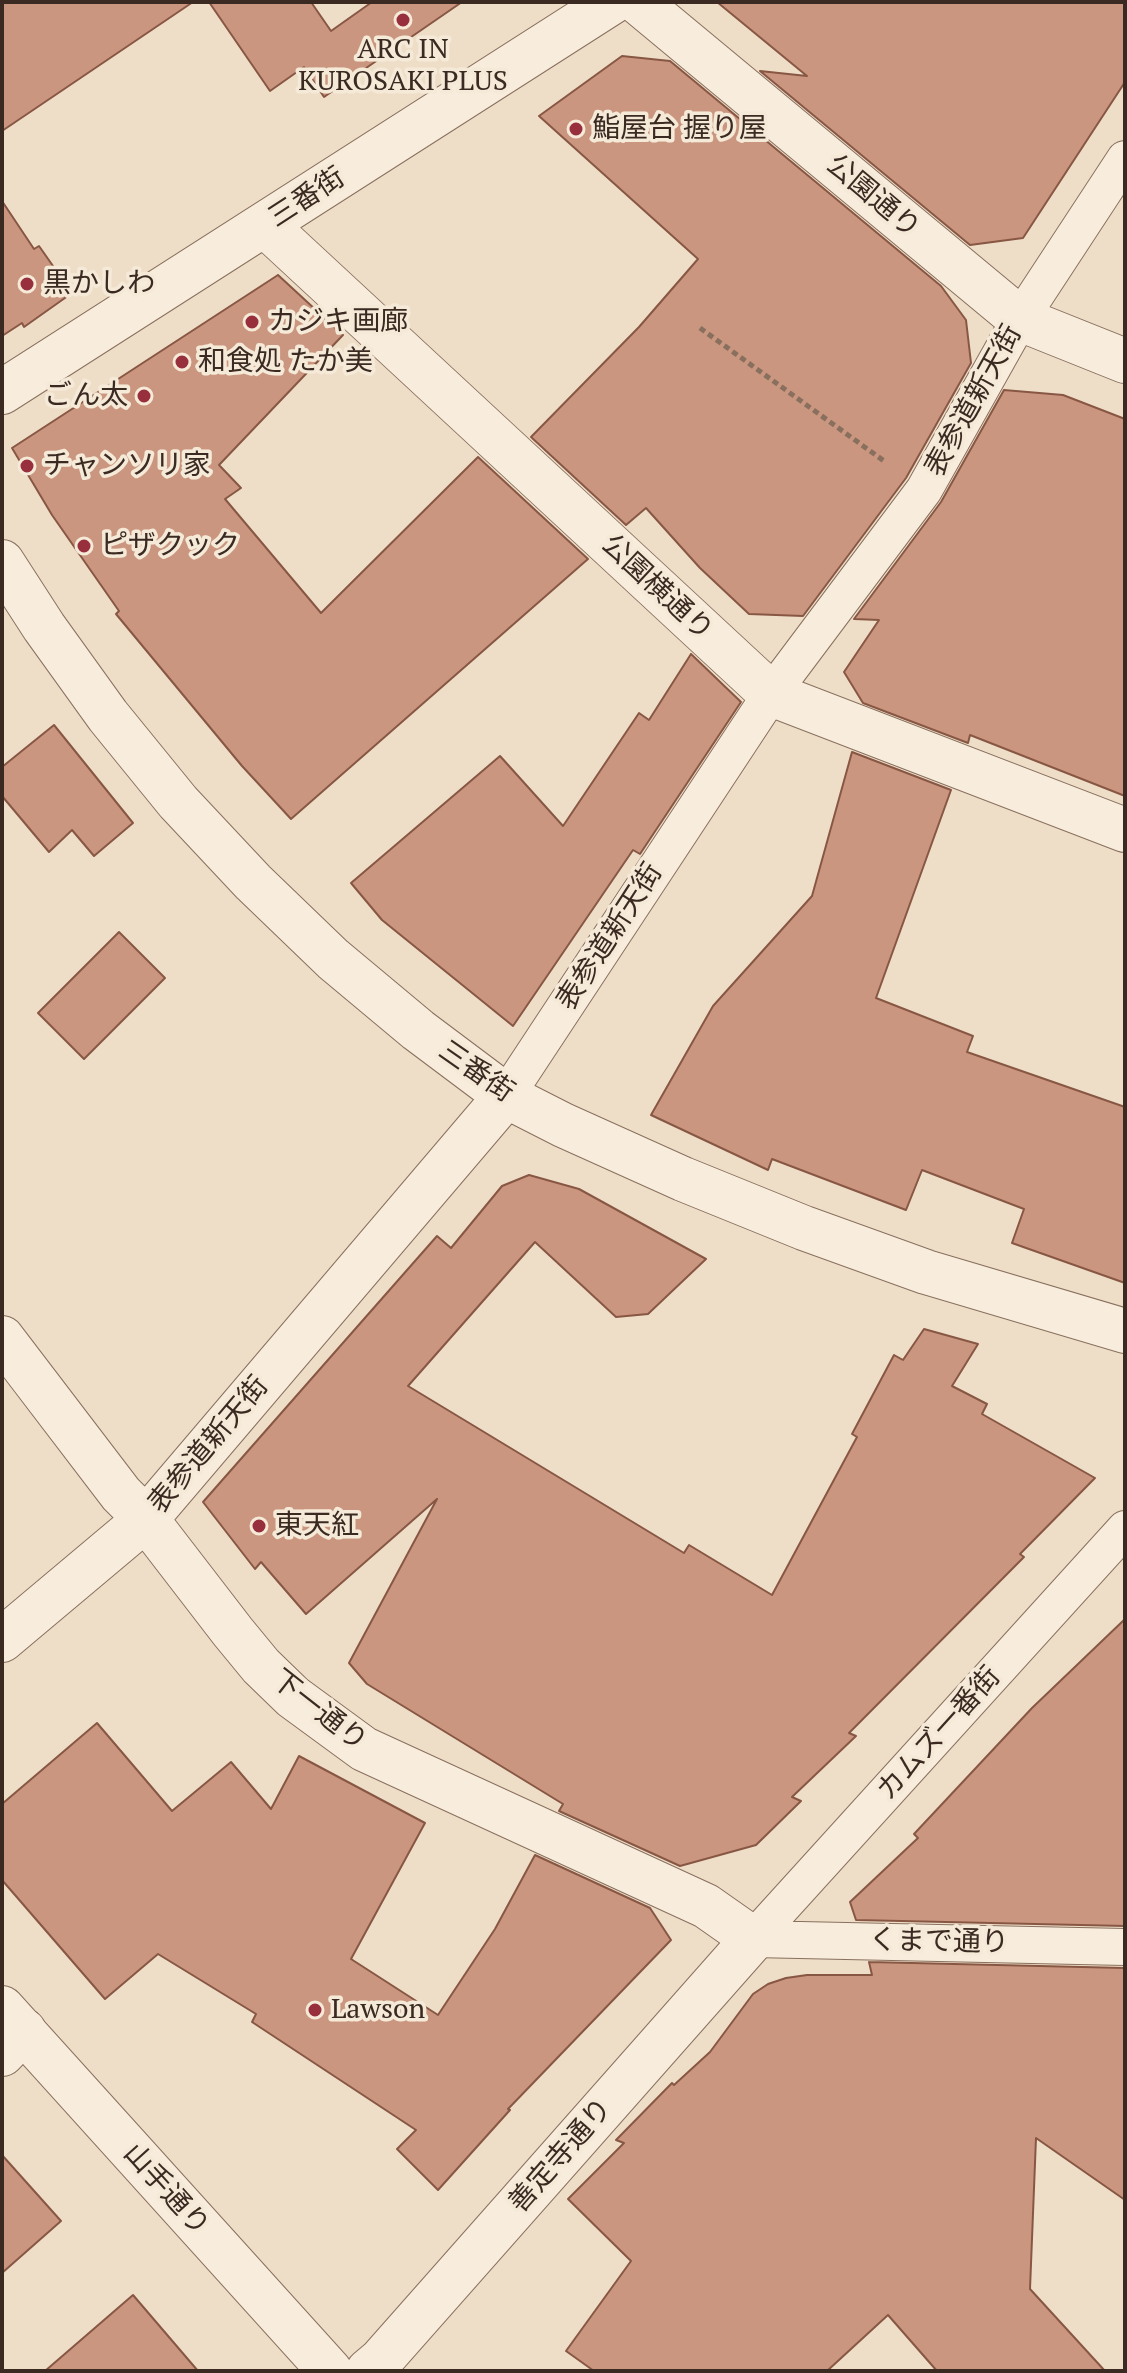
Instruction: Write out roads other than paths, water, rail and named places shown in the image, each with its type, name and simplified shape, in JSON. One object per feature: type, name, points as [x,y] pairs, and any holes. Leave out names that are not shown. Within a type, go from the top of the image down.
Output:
[{"type":"street","name":"三番街","points":[[2,392],[612,2]]},
{"type":"street","name":"公園通り","points":[[638,2],[1020,319],[1125,361]]},
{"type":"street","name":"表参道新天街","points":[[2,1640],[146,1519],[506,1096],[771,694],[924,490],[1020,319],[1125,159]]},
{"type":"street","name":"公園横通り","points":[[265,225],[771,694],[1125,830]]},
{"type":"street","name":"三番街","points":[[2,562],[108,716],[178,802],[253,882],[345,969],[418,1030],[506,1096],[683,1179],[804,1228],[939,1276],[1125,1331]]},
{"type":"street","name":"下一通り","points":[[2,1338],[121,1494],[146,1519],[261,1666],[293,1697],[364,1749],[706,1906],[753,1939]]},
{"type":"street","name":"カムズ一番街","points":[[753,1939],[1125,1529]]},
{"type":"street","name":"くまで通り","points":[[753,1939],[1125,1947]]},
{"type":"street","name":"善定寺通り","points":[[368,2371],[392,2349],[753,1939]]},
{"type":"street","name":"山手通り","points":[[9,2031],[330,2371]]},
{"type":"place","name":"ARC IN KUROSAKI PLUS","points":[[403,20]]},
{"type":"place","name":"鮨屋台 握り屋","points":[[576,129]]},
{"type":"place","name":"黒かしわ","points":[[27,284]]},
{"type":"place","name":"カジキ画廊","points":[[252,322]]},
{"type":"place","name":"和食処 たか美","points":[[182,362]]},
{"type":"place","name":"ごん太","points":[[144,396]]},
{"type":"place","name":"チャンソリ家","points":[[27,466]]},
{"type":"place","name":"ピザクック","points":[[84,546]]},
{"type":"place","name":"東天紅","points":[[259,1526]]},
{"type":"place","name":"Lawson","points":[[315,2010]]}]
